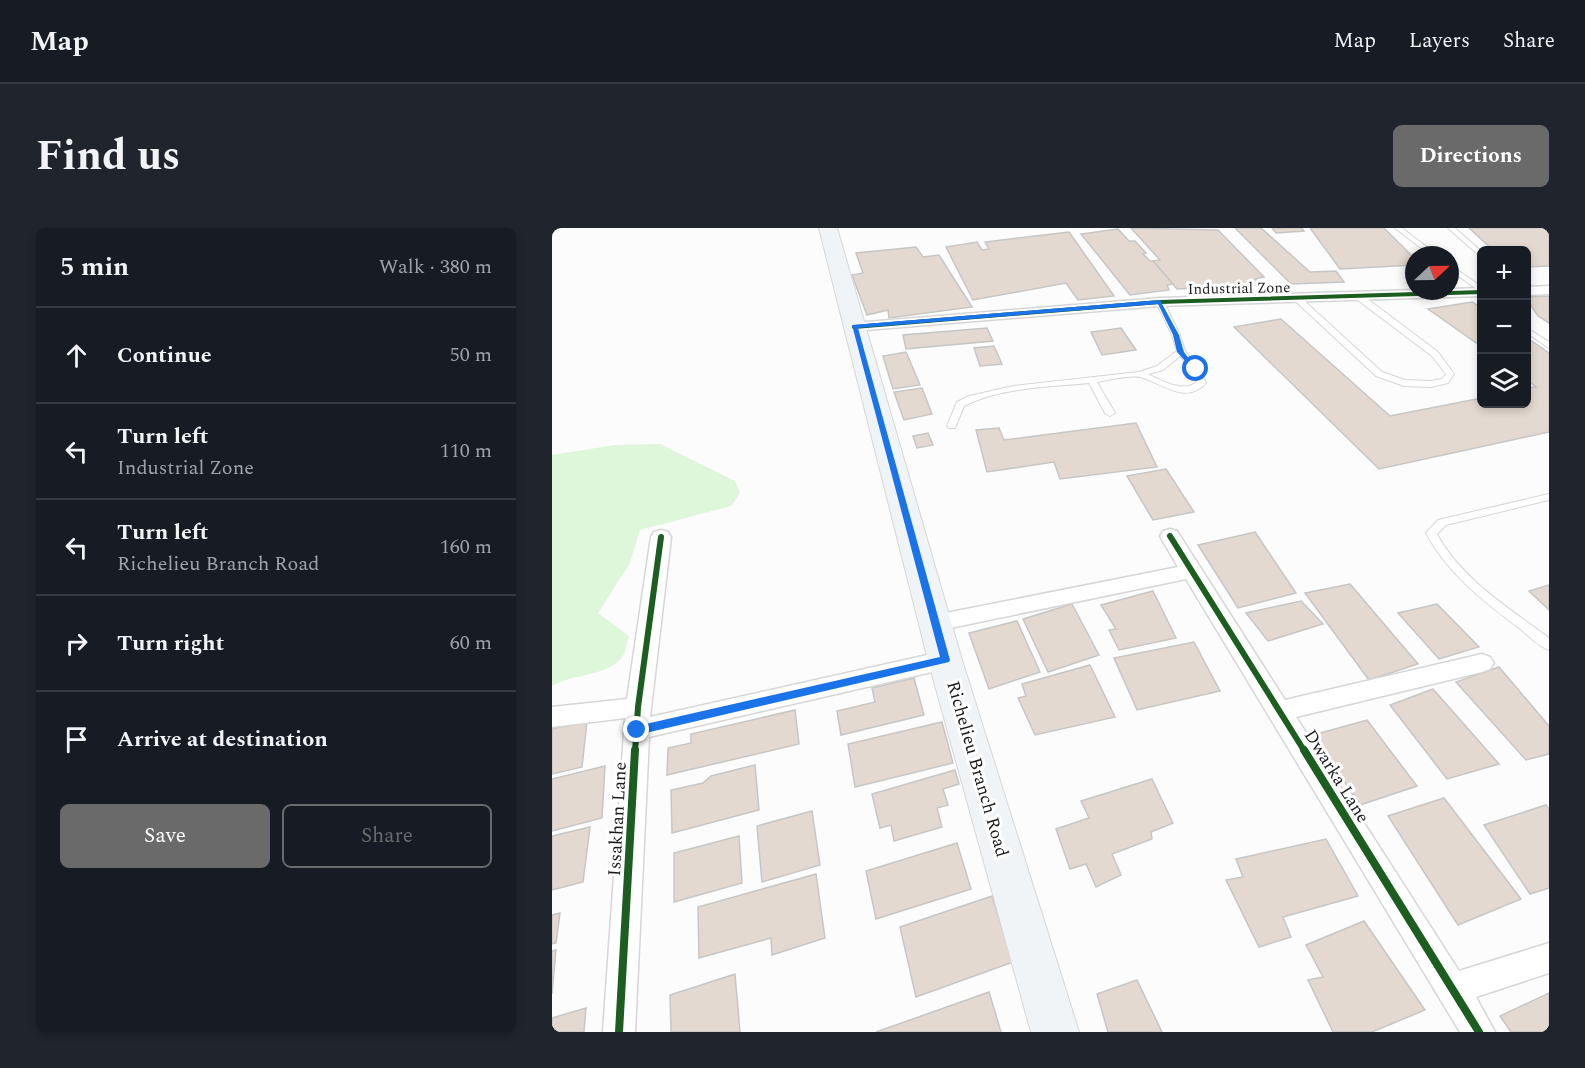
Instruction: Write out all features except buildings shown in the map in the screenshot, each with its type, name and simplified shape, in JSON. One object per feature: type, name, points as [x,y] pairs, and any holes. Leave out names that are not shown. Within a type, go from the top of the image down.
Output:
[{"type":"main road","name":"Richelieu Branch Road","points":[[828,228],[945,660],[1055,1032]]},
{"type":"street","points":[[1531,291],[1549,290]]},
{"type":"street","name":"Industrial Zone","points":[[855,327],[1160,302],[1477,292]]},
{"type":"street","name":"Dwarka Lane","points":[[1170,536],[1479,1032]]},
{"type":"street","name":"Issakhan Lane","points":[[619,1032],[638,719],[661,537]]},
{"type":"street","points":[[936,623],[1192,571]]},
{"type":"street","points":[[552,717],[638,719],[945,660]]},
{"type":"street","points":[[1279,711],[1482,663]]},
{"type":"street","points":[[1452,989],[1549,958]]},
{"type":"lane","points":[[1398,228],[1422,246]]},
{"type":"lane","points":[[1451,228],[1477,251]]},
{"type":"lane","points":[[1459,274],[1477,288]]},
{"type":"lane","points":[[1296,298],[1379,374],[1404,383],[1431,384],[1445,381],[1450,374],[1435,354],[1358,297]]},
{"type":"lane","points":[[1140,374],[1174,389],[1196,388],[1202,383],[1201,376],[1180,352],[1176,335],[1160,302]]},
{"type":"lane","points":[[1531,333],[1549,346]]},
{"type":"lane","points":[[952,426],[960,404],[972,398],[1091,378],[1140,374],[1160,368],[1180,352]]},
{"type":"lane","points":[[1091,378],[1110,413]]},
{"type":"lane","points":[[1549,498],[1442,522],[1431,533],[1436,545],[1454,568],[1549,645]]},
{"type":"green space","points":[[660,444],[735,481],[740,493],[731,506],[640,530],[630,563],[598,613],[629,636],[624,654],[610,667],[601,671],[552,686],[552,455],[615,445]]},
{"type":"cycle path","points":[[854,327],[1160,302],[1477,292]]},
{"type":"cycle path","points":[[1170,536],[1479,1032]]},
{"type":"cycle path","points":[[619,1032],[638,707],[661,537]]},
{"type":"route","points":[[637,730],[945,660],[855,327],[1160,302],[1176,335],[1180,352],[1196,369]]}]
